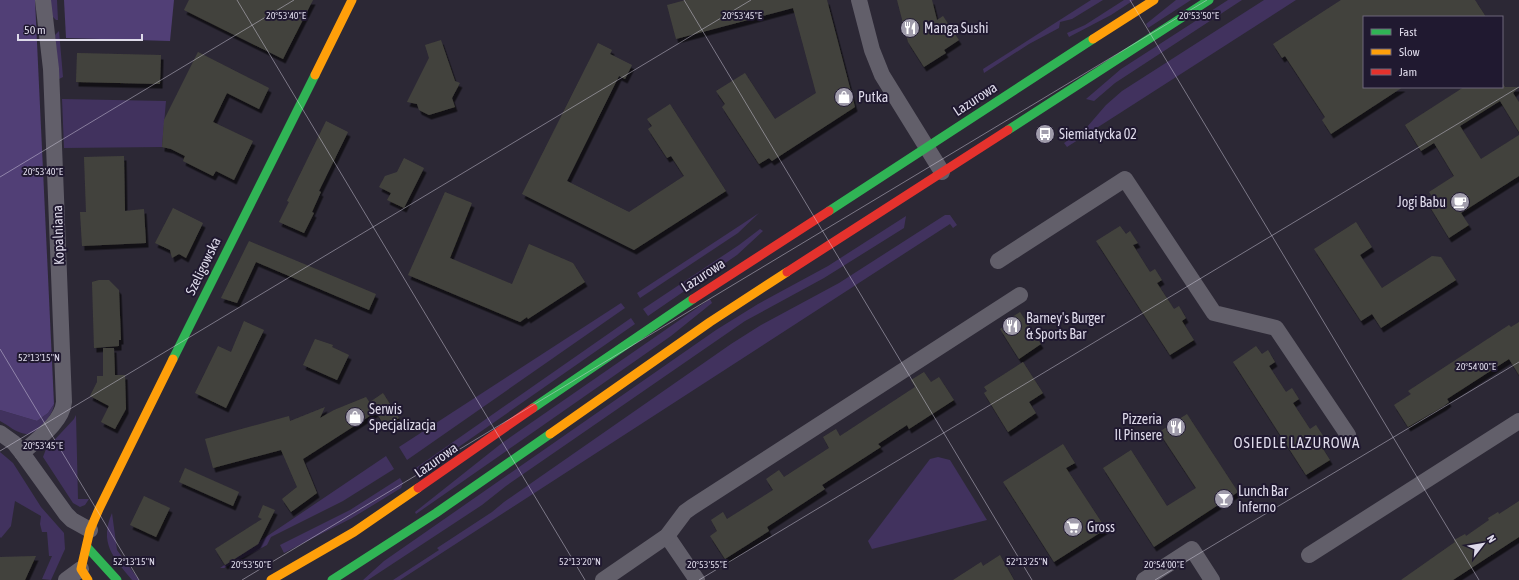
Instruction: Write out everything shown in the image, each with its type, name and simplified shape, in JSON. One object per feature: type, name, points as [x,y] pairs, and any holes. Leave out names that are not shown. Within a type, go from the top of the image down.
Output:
[{"type":"main road","name":"Szeligowska","points":[[84,574],[86,547],[90,530],[124,458],[352,0]]},
{"type":"main road","name":"Lazurowa","points":[[271,580],[319,553],[380,515],[686,303],[1154,0]]},
{"type":"main road","points":[[332,580],[436,513],[710,322],[1209,0]]},
{"type":"main road","points":[[86,547],[117,580]]},
{"type":"street","name":"Kopalniana","points":[[22,453],[54,423],[62,411],[64,402],[51,69],[43,0]]},
{"type":"street","points":[[859,0],[872,50],[882,75],[942,172]]},
{"type":"street","points":[[998,261],[1124,179],[1214,313],[1276,328],[1348,435]]},
{"type":"street","points":[[603,580],[667,536],[685,512],[692,506],[1020,295]]},
{"type":"street","points":[[1309,555],[1519,421]]},
{"type":"street","points":[[0,433],[14,443],[66,514],[72,520],[90,530]]},
{"type":"street","points":[[667,536],[697,580]]},
{"type":"street","points":[[1144,580],[1192,549],[1212,580]]},
{"type":"street","points":[[66,580],[84,574]]},
{"type":"shaded area","points":[[0,0],[35,0],[54,404],[48,413],[37,421],[0,410]]},
{"type":"shaded area","points":[[50,0],[57,0],[58,20],[52,16]]},
{"type":"shaded area","points":[[64,0],[174,0],[170,41],[66,38]]},
{"type":"shaded area","points":[[1091,0],[1103,0],[1072,19],[1060,22],[1059,28],[1029,44],[984,73],[983,69]]},
{"type":"shaded area","points":[[1124,0],[1134,0],[1111,15],[1069,37],[1067,33],[1085,25]]},
{"type":"shaded area","points":[[1176,0],[1191,0],[1148,28],[1146,24]]},
{"type":"shaded area","points":[[1228,0],[1242,0],[1115,83],[1094,101],[1086,99],[1121,69]]},
{"type":"shaded area","points":[[1264,0],[1296,0],[1067,147],[1064,143],[1087,127],[1106,105],[1122,91]]},
{"type":"shaded area","points":[[59,31],[63,77],[59,79],[55,35]]},
{"type":"shaded area","points":[[62,99],[166,101],[162,147],[64,148]]},
{"type":"shaded area","points":[[759,213],[738,233],[640,298],[637,293]]},
{"type":"shaded area","points":[[945,215],[950,215],[957,225],[953,228],[950,224],[400,580],[393,580],[439,550],[437,548],[492,512],[504,502],[731,344],[761,325],[839,283]]},
{"type":"shaded area","points":[[906,216],[904,228],[824,278],[745,321],[506,486],[482,505],[368,580],[363,580],[384,561],[716,330],[758,304],[828,266]]},
{"type":"shaded area","points":[[760,229],[763,231],[737,255],[648,316],[643,309],[739,245]]},
{"type":"shaded area","points":[[710,299],[712,303],[671,336],[416,514],[415,512],[502,443]]},
{"type":"shaded area","points":[[621,303],[625,308],[407,460],[399,447]]},
{"type":"shaded area","points":[[631,318],[635,324],[417,476],[413,470]]},
{"type":"shaded area","points":[[54,404],[51,413],[40,428],[30,433],[26,434],[19,432],[0,421],[0,410],[37,421],[48,413]]},
{"type":"shaded area","points":[[76,415],[78,499],[89,499],[85,505],[80,507],[73,503],[43,457],[46,449]]},
{"type":"shaded area","points":[[0,452],[13,463],[41,507],[64,533],[65,549],[51,580],[42,579],[52,556],[49,556],[47,532],[42,532],[40,524],[41,516],[15,501],[11,526],[1,538],[0,537]]},
{"type":"shaded area","points":[[386,456],[394,469],[343,501],[271,537],[267,545],[224,568],[220,568]]},
{"type":"shaded area","points":[[938,457],[950,460],[987,520],[872,549],[868,541],[930,459]]},
{"type":"shaded area","points":[[400,478],[403,483],[401,488],[352,518],[284,553],[280,545],[350,510]]},
{"type":"shaded area","points":[[112,513],[117,550],[139,580],[132,580],[114,557],[110,549],[107,533],[108,524]]},
{"type":"building","points":[[189,0],[313,0],[283,59],[184,10]]},
{"type":"building","points":[[686,0],[827,0],[855,107],[772,161],[769,158],[759,164],[722,107],[725,104],[716,91],[745,73],[775,119],[816,93],[793,8],[676,39],[667,5]]},
{"type":"building","points":[[897,0],[932,0],[937,20],[943,16],[959,40],[944,50],[946,53],[924,67],[908,42]]},
{"type":"building","points":[[1341,0],[1475,0],[1485,16],[1363,16],[1363,88],[1401,88],[1331,134],[1322,120],[1325,117],[1285,56],[1282,58],[1273,44]]},
{"type":"building","points":[[441,40],[455,81],[460,83],[452,98],[455,107],[429,115],[419,110],[417,104],[407,102],[429,58],[425,45]]},
{"type":"building","points":[[598,43],[612,50],[610,54],[632,65],[625,79],[619,76],[567,181],[629,212],[684,176],[671,156],[667,158],[648,129],[652,126],[647,119],[670,104],[726,191],[634,250],[522,194]]},
{"type":"building","points":[[198,52],[269,88],[259,109],[227,93],[213,122],[253,141],[234,180],[216,171],[213,176],[183,161],[185,156],[171,149],[162,147],[164,120]]},
{"type":"building","points":[[77,53],[161,55],[160,84],[76,82]]},
{"type":"building","points":[[1503,84],[1505,87],[1519,87],[1513,93],[1519,102],[1519,132],[1500,101],[1460,126],[1481,159],[1519,135],[1519,176],[1461,213],[1469,225],[1449,238],[1427,202],[1433,198],[1429,192],[1454,176],[1434,143],[1421,151],[1405,125],[1462,88],[1503,88]]},
{"type":"building","points":[[326,121],[348,132],[319,191],[321,192],[312,212],[314,213],[304,233],[279,222],[289,202],[287,201]]},
{"type":"building","points":[[124,156],[125,211],[144,209],[146,243],[82,246],[80,212],[86,212],[84,157]]},
{"type":"building","points":[[404,158],[424,168],[404,208],[387,200],[391,193],[379,187],[385,176],[397,172]]},
{"type":"building","points":[[445,192],[472,203],[450,258],[512,284],[529,244],[573,263],[585,282],[528,319],[527,317],[520,322],[408,275]]},
{"type":"building","points":[[173,208],[203,223],[186,258],[179,254],[172,258],[170,250],[155,243]]},
{"type":"building","points":[[1356,222],[1372,247],[1360,255],[1382,288],[1432,256],[1441,257],[1456,280],[1381,328],[1372,314],[1361,321],[1314,249]]},
{"type":"building","points":[[1120,226],[1126,234],[1130,231],[1138,243],[1133,245],[1150,272],[1155,269],[1162,280],[1157,283],[1174,309],[1179,306],[1186,318],[1182,321],[1194,340],[1170,355],[1096,241]]},
{"type":"building","points":[[249,241],[376,294],[369,310],[256,262],[237,303],[221,298]]},
{"type":"building","points":[[109,280],[119,290],[121,340],[119,340],[119,346],[94,348],[92,282]]},
{"type":"building","points":[[1020,312],[1041,344],[1019,359],[1000,329],[1010,322],[1008,320]]},
{"type":"building","points":[[244,321],[264,330],[226,408],[195,393],[218,346],[231,352]]},
{"type":"building","points":[[1519,322],[1519,375],[1509,359],[1447,399],[1449,402],[1444,406],[1408,427],[1394,405],[1411,394],[1408,391],[1509,325],[1511,327]]},
{"type":"building","points":[[315,339],[333,345],[332,347],[349,355],[337,380],[303,365]]},
{"type":"building","points":[[1256,346],[1262,354],[1268,350],[1275,362],[1269,366],[1286,392],[1292,388],[1299,399],[1293,403],[1310,429],[1316,425],[1324,437],[1318,441],[1330,460],[1306,475],[1233,362]]},
{"type":"building","points":[[103,348],[114,348],[115,375],[125,375],[126,409],[115,429],[101,422],[109,406],[90,396],[97,382],[97,376],[103,376]]},
{"type":"building","points":[[1023,362],[1043,393],[1029,402],[1036,413],[1008,432],[984,393],[987,391],[984,387]]},
{"type":"building","points":[[924,372],[931,382],[939,377],[954,400],[909,429],[907,425],[878,444],[881,447],[822,485],[825,489],[767,527],[769,531],[725,559],[710,536],[717,531],[711,520],[723,512],[727,519],[773,490],[766,479],[779,470],[784,477],[829,448],[823,437],[836,429],[840,436],[915,387],[911,380]]},
{"type":"building","points":[[383,393],[399,418],[385,427],[370,402]]},
{"type":"building","points":[[366,397],[376,412],[303,459],[317,493],[291,512],[282,499],[297,487],[281,450],[213,468],[205,439],[289,416],[290,421],[325,407],[320,418],[334,410]]},
{"type":"building","points":[[1187,414],[1238,492],[1154,547],[1103,468],[1131,450],[1167,506],[1196,488],[1159,432]]},
{"type":"building","points":[[1063,444],[1075,463],[1066,468],[1106,529],[1054,562],[1003,482]]},
{"type":"building","points":[[185,468],[239,492],[233,506],[179,482]]},
{"type":"building","points":[[144,496],[170,508],[156,537],[130,525]]},
{"type":"building","points":[[1519,501],[1519,537],[1453,580],[1401,580],[1455,542],[1454,540],[1465,534],[1466,536],[1489,520],[1488,518],[1498,512],[1499,514]]},
{"type":"building","points":[[263,505],[275,510],[258,544],[225,565],[215,549],[262,519],[258,517]]},
{"type":"building","points":[[1000,555],[1014,580],[953,580],[981,562],[983,566]]},
{"type":"building","points":[[36,556],[25,580],[0,580],[0,557]]},
{"type":"traffic: fast","points":[[1008,130],[1209,0]]},
{"type":"traffic: fast","points":[[829,211],[1093,39]]},
{"type":"traffic: fast","points":[[173,359],[315,75]]},
{"type":"traffic: fast","points":[[533,408],[693,299]]},
{"type":"traffic: fast","points":[[332,580],[436,513],[550,434]]},
{"type":"traffic: fast","points":[[87,547],[117,580]]},
{"type":"traffic: slow","points":[[315,75],[352,0]]},
{"type":"traffic: slow","points":[[1093,39],[1154,0]]},
{"type":"traffic: slow","points":[[550,434],[710,322],[787,272]]},
{"type":"traffic: slow","points":[[88,580],[81,569],[90,530],[173,359]]},
{"type":"traffic: slow","points":[[271,580],[354,532],[418,488]]},
{"type":"traffic: jam","points":[[787,272],[1008,130]]},
{"type":"traffic: jam","points":[[693,299],[829,211]]},
{"type":"traffic: jam","points":[[418,488],[533,408]]},
{"type":"place","name":"Manga Sushi","points":[[910,28]]},
{"type":"place","name":"Putka","points":[[844,97]]},
{"type":"place","name":"Siemiatycka 02","points":[[1045,134]]},
{"type":"place","name":"Jogi Babu","points":[[1460,202]]},
{"type":"place","name":"Barney's Burger & Sports Bar","points":[[1012,326]]},
{"type":"place","name":"Serwis Specjalizacja","points":[[355,417]]},
{"type":"place","name":"Pizzeria Il Pinsere","points":[[1176,427]]},
{"type":"place","name":"Lunch Bar Inferno","points":[[1224,499]]},
{"type":"place","name":"Gross","points":[[1073,527]]},
{"type":"district","name":"OSIEDLE LAZUROWA","points":[[1297,442]]}]
